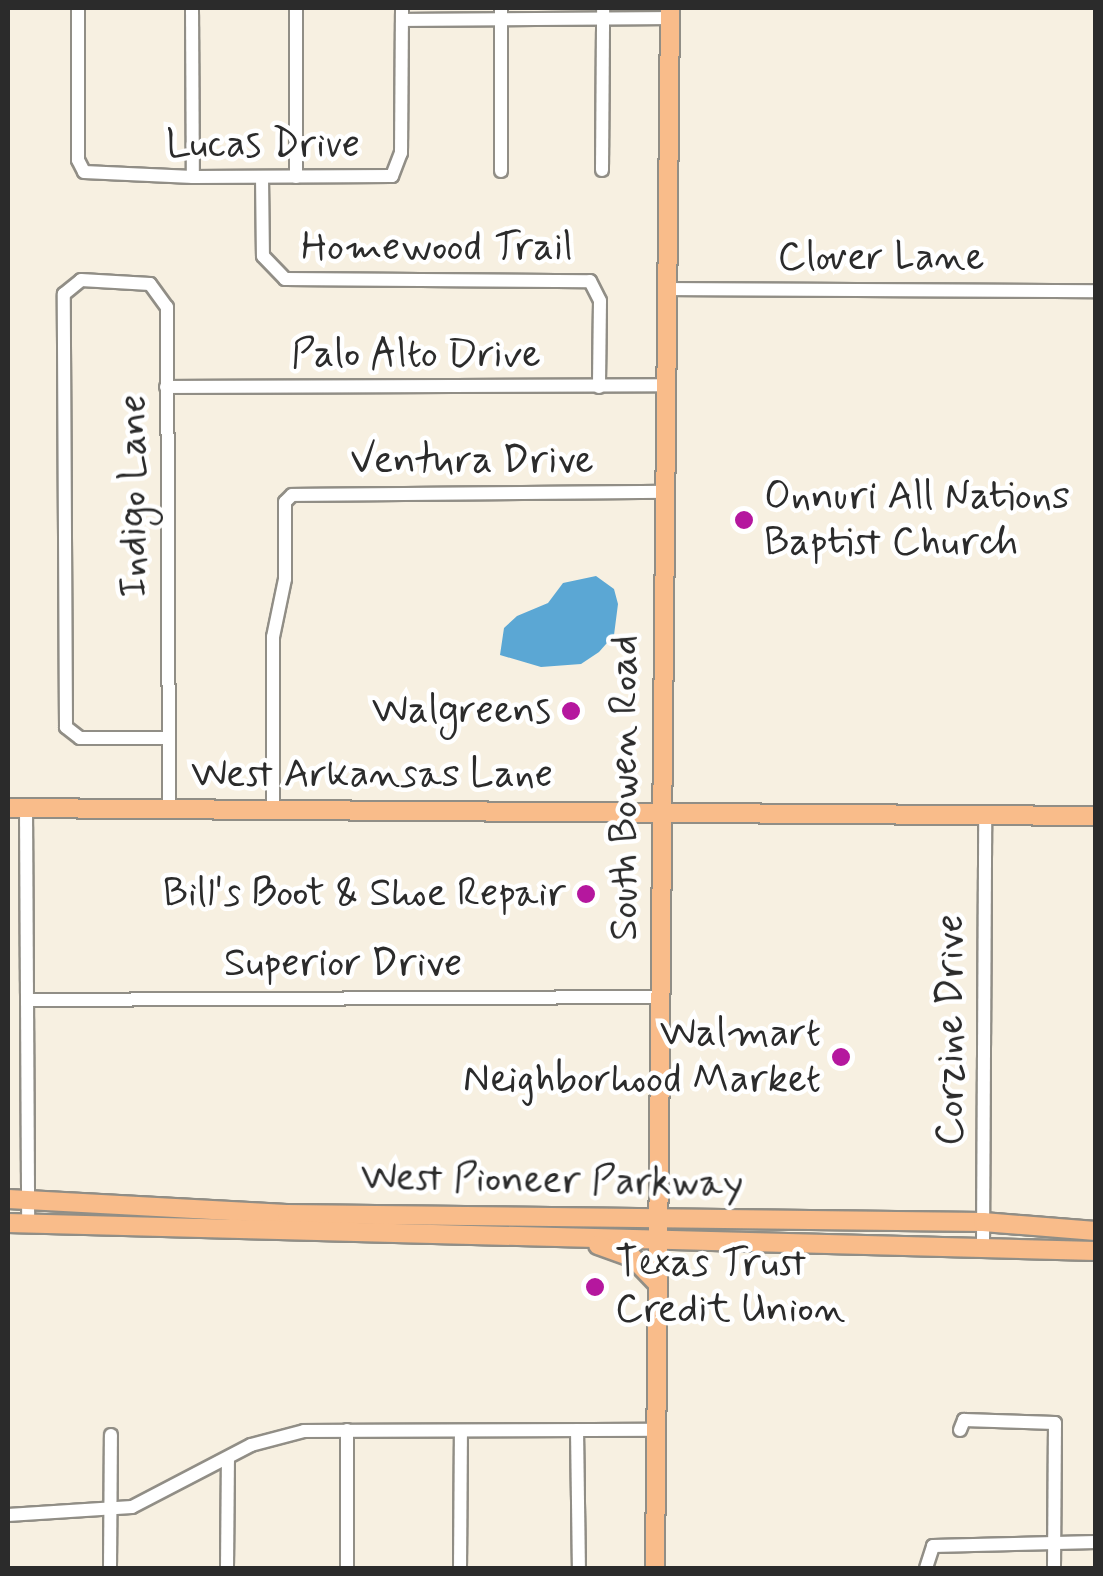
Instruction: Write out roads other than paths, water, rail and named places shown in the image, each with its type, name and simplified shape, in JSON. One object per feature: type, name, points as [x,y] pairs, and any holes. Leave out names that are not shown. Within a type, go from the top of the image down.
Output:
[{"type":"main road","name":"South Bowen Road","points":[[655,1568],[670,12]]},
{"type":"main road","name":"West Arkansas Lane","points":[[17,808],[1096,816]]},
{"type":"main road","points":[[657,1186],[686,1212],[710,1218]]},
{"type":"main road","name":"West Pioneer Parkway","points":[[8,1198],[400,1214],[983,1222],[1096,1231]]},
{"type":"main road","points":[[394,1236],[400,1214]]},
{"type":"main road","name":"West Pioneer Parkway","points":[[8,1223],[657,1242],[983,1244],[1096,1251]]},
{"type":"main road","points":[[578,1239],[633,1258],[657,1283]]},
{"type":"street","name":"Lucas Drive","points":[[78,8],[78,160],[84,172],[193,177],[396,172],[402,14]]},
{"type":"street","points":[[192,8],[193,177]]},
{"type":"street","points":[[296,8],[296,177]]},
{"type":"street","points":[[402,14],[670,12]]},
{"type":"street","points":[[501,13],[501,171]]},
{"type":"street","points":[[602,13],[602,170]]},
{"type":"street","name":"Homewood Trail","points":[[262,177],[260,247],[285,279],[590,282],[600,301],[599,387]]},
{"type":"street","name":"Indigo Lane","points":[[167,738],[80,738],[66,727],[64,294],[81,280],[158,288],[167,307],[169,809]]},
{"type":"street","name":"Clover Lane","points":[[666,289],[1096,291]]},
{"type":"street","name":"Palo Alto Drive","points":[[166,387],[665,385]]},
{"type":"street","name":"Ventura Drive","points":[[273,810],[272,638],[285,579],[285,502],[306,494],[664,492]]},
{"type":"street","points":[[17,808],[28,1000],[28,1225]]},
{"type":"street","name":"Corzine Drive","points":[[983,1244],[985,816]]},
{"type":"street","name":"Superior Drive","points":[[28,1000],[658,996]]},
{"type":"street","points":[[960,1430],[964,1420],[1055,1423],[1054,1568]]},
{"type":"street","points":[[347,1430],[347,1568]]},
{"type":"street","points":[[577,1430],[579,1568]]},
{"type":"street","points":[[8,1515],[110,1512],[148,1501],[288,1433],[656,1430]]},
{"type":"street","points":[[460,1568],[461,1432]]},
{"type":"street","points":[[110,1568],[112,1435]]},
{"type":"street","points":[[227,1568],[228,1459]]},
{"type":"street","points":[[926,1568],[933,1546],[1096,1542]]},
{"type":"water","points":[[596,576],[614,589],[618,604],[614,635],[599,652],[581,664],[541,667],[500,655],[504,628],[517,616],[548,603],[563,583]]},
{"type":"place","name":"Onnuri All Nations Baptist Church","points":[[744,520]]},
{"type":"place","name":"Walgreens","points":[[571,711]]},
{"type":"place","name":"Bill's Boot & Shoe Repair","points":[[586,894]]},
{"type":"place","name":"Walmart Neighborhood Market","points":[[841,1057]]},
{"type":"place","name":"Texas Trust Credit Union","points":[[595,1287]]}]
